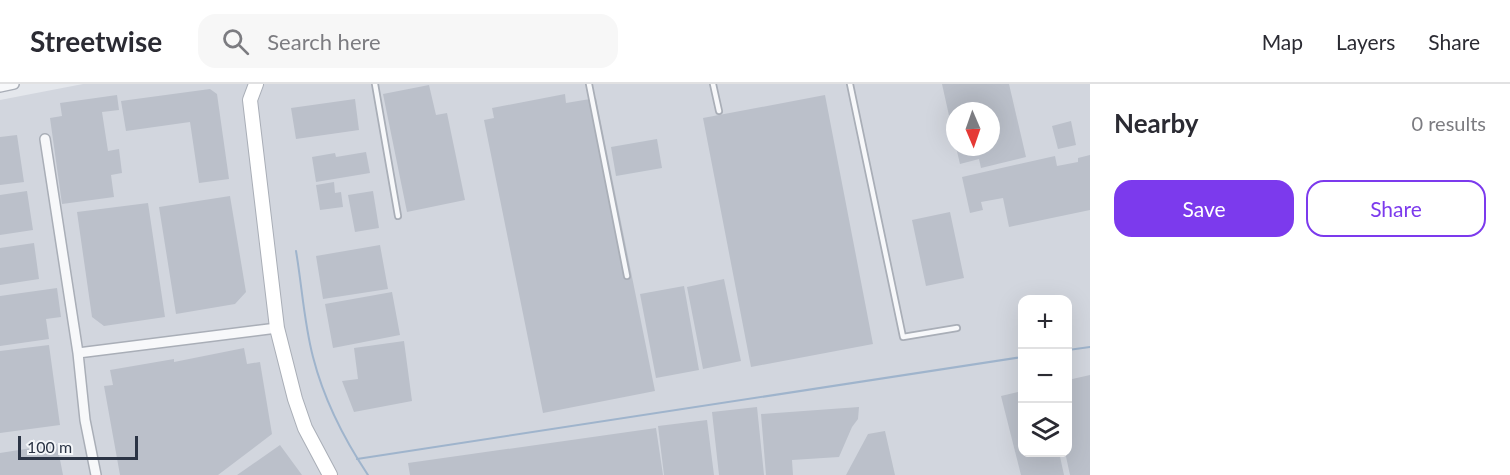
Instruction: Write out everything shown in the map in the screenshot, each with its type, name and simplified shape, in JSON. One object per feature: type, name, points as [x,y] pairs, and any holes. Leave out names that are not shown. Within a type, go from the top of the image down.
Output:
[{"type":"street","points":[[1,86],[14,84]]},
{"type":"street","points":[[256,84],[250,100],[277,328],[298,409],[305,428],[330,475]]},
{"type":"street","points":[[45,139],[78,353],[85,420],[96,475]]},
{"type":"street","points":[[78,353],[277,328]]},
{"type":"lane","points":[[375,84],[398,216]]},
{"type":"lane","points":[[589,84],[627,276]]},
{"type":"lane","points":[[713,84],[719,111]]},
{"type":"lane","points":[[850,84],[903,338],[957,328]]},
{"type":"shaded area","points":[[83,84],[1090,84],[1090,475],[0,475],[0,100]]},
{"type":"building","points":[[942,84],[1009,84],[1026,157],[981,168],[979,159],[960,164],[958,156],[1000,156],[1000,102],[946,102]]},
{"type":"building","points":[[429,85],[436,115],[447,113],[465,200],[407,212],[383,94]]},
{"type":"building","points":[[210,89],[217,94],[229,179],[199,183],[190,122],[126,131],[121,101]]},
{"type":"building","points":[[565,94],[566,103],[596,98],[655,391],[543,413],[484,120],[494,118],[492,108]]},
{"type":"building","points":[[117,95],[119,110],[102,112],[108,151],[119,149],[122,173],[111,175],[114,197],[62,204],[50,118],[62,116],[60,103]]},
{"type":"building","points":[[825,95],[873,344],[751,367],[703,118]]},
{"type":"building","points":[[355,99],[359,130],[296,139],[291,108]]},
{"type":"building","points":[[1071,121],[1076,145],[1058,149],[1052,126]]},
{"type":"building","points":[[17,135],[24,182],[0,185],[0,137]]},
{"type":"building","points":[[657,139],[662,168],[616,176],[611,147]]},
{"type":"building","points":[[366,152],[370,173],[316,182],[312,157],[335,153],[336,157]]},
{"type":"building","points":[[1090,155],[1090,210],[1009,227],[1003,198],[981,202],[983,210],[970,213],[962,177],[1055,156],[1057,166],[1078,162],[1078,158]]},
{"type":"building","points":[[334,182],[335,193],[341,192],[343,207],[320,210],[316,185]]},
{"type":"building","points":[[27,191],[33,230],[0,235],[0,195]]},
{"type":"building","points":[[373,191],[379,228],[355,232],[348,195]]},
{"type":"building","points":[[230,196],[246,292],[235,304],[176,314],[159,207]]},
{"type":"building","points":[[148,203],[165,317],[104,326],[92,317],[77,212]]},
{"type":"building","points":[[950,212],[964,278],[926,286],[912,220]]},
{"type":"building","points":[[34,243],[39,279],[0,285],[0,248]]},
{"type":"building","points":[[380,245],[388,289],[323,299],[316,256]]},
{"type":"building","points":[[724,279],[741,361],[703,369],[687,287]]},
{"type":"building","points":[[684,286],[699,370],[656,378],[640,294]]},
{"type":"building","points":[[57,288],[61,317],[46,319],[49,339],[0,346],[0,296]]},
{"type":"building","points":[[392,292],[400,335],[333,348],[325,304]]},
{"type":"building","points":[[404,341],[412,401],[354,412],[342,381],[358,379],[354,348]]},
{"type":"building","points":[[49,345],[60,425],[0,433],[0,351]]},
{"type":"building","points":[[244,348],[247,364],[260,362],[272,434],[218,475],[120,475],[104,386],[113,385],[110,370],[174,359],[174,362]]},
{"type":"building","points":[[1090,375],[1090,475],[1070,475],[1066,457],[1072,457],[1072,379]]},
{"type":"building","points":[[1018,392],[1018,457],[1060,457],[1064,475],[1021,475],[1001,396]]},
{"type":"building","points":[[757,407],[764,475],[719,475],[712,412]]},
{"type":"building","points":[[859,407],[858,419],[839,457],[792,460],[793,475],[766,475],[761,414]]},
{"type":"building","points":[[707,420],[714,475],[664,475],[658,426]]},
{"type":"building","points":[[656,428],[663,475],[410,475],[408,463]]},
{"type":"building","points":[[885,431],[895,475],[846,475],[868,434]]},
{"type":"building","points":[[57,444],[63,475],[0,475],[0,453]]},
{"type":"building","points":[[280,445],[302,475],[237,475]]},
{"type":"waterway","points":[[296,251],[307,331],[323,389],[336,419],[368,475]]},
{"type":"waterway","points":[[1072,349],[1090,347]]},
{"type":"waterway","points":[[357,459],[1018,358]]}]
